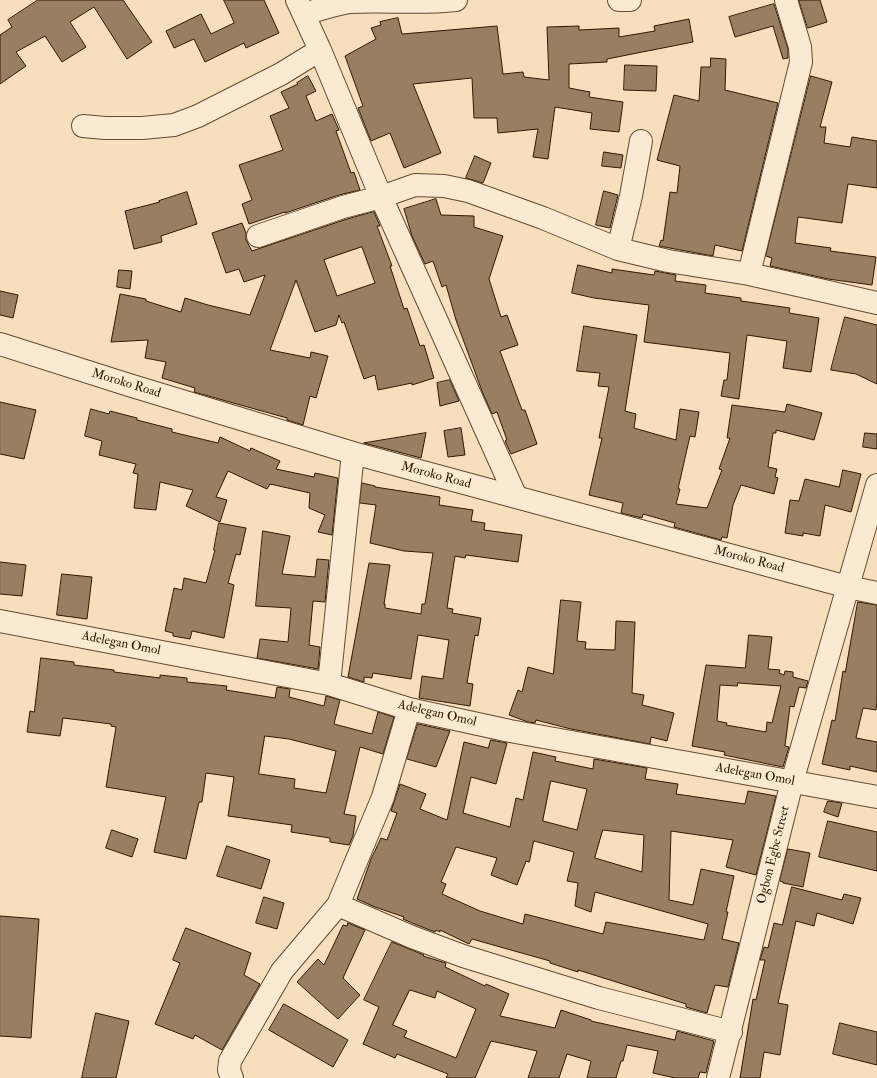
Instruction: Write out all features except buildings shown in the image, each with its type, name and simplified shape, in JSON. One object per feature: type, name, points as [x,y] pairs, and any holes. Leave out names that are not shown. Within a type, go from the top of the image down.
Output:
[{"type":"street","points":[[456,0],[427,2],[379,0],[301,7],[381,197],[516,497]]},
{"type":"street","points":[[620,0],[630,0]]},
{"type":"street","points":[[749,274],[801,62],[800,47],[786,0]]},
{"type":"street","points":[[83,126],[105,128],[142,128],[174,125],[198,116],[281,74],[320,50]]},
{"type":"street","points":[[618,249],[642,141]]},
{"type":"street","points":[[258,236],[343,207],[381,197],[416,185],[444,186],[468,191],[543,218],[618,249],[668,261],[749,274],[877,303]]},
{"type":"street","name":"Moroko Road","points":[[0,344],[137,388],[353,453],[848,587],[877,593]]},
{"type":"street","points":[[329,684],[353,453]]},
{"type":"street","name":"Ogbon Egbe Street","points":[[718,1078],[731,1032],[792,782],[877,485]]},
{"type":"street","name":"Adelegan Omol","points":[[0,621],[329,684],[409,709],[518,732],[877,797]]},
{"type":"street","points":[[232,1078],[229,1070],[230,1062],[282,971],[338,905],[383,797],[409,709]]},
{"type":"street","points":[[338,905],[412,937],[463,956],[599,998],[731,1032]]}]
